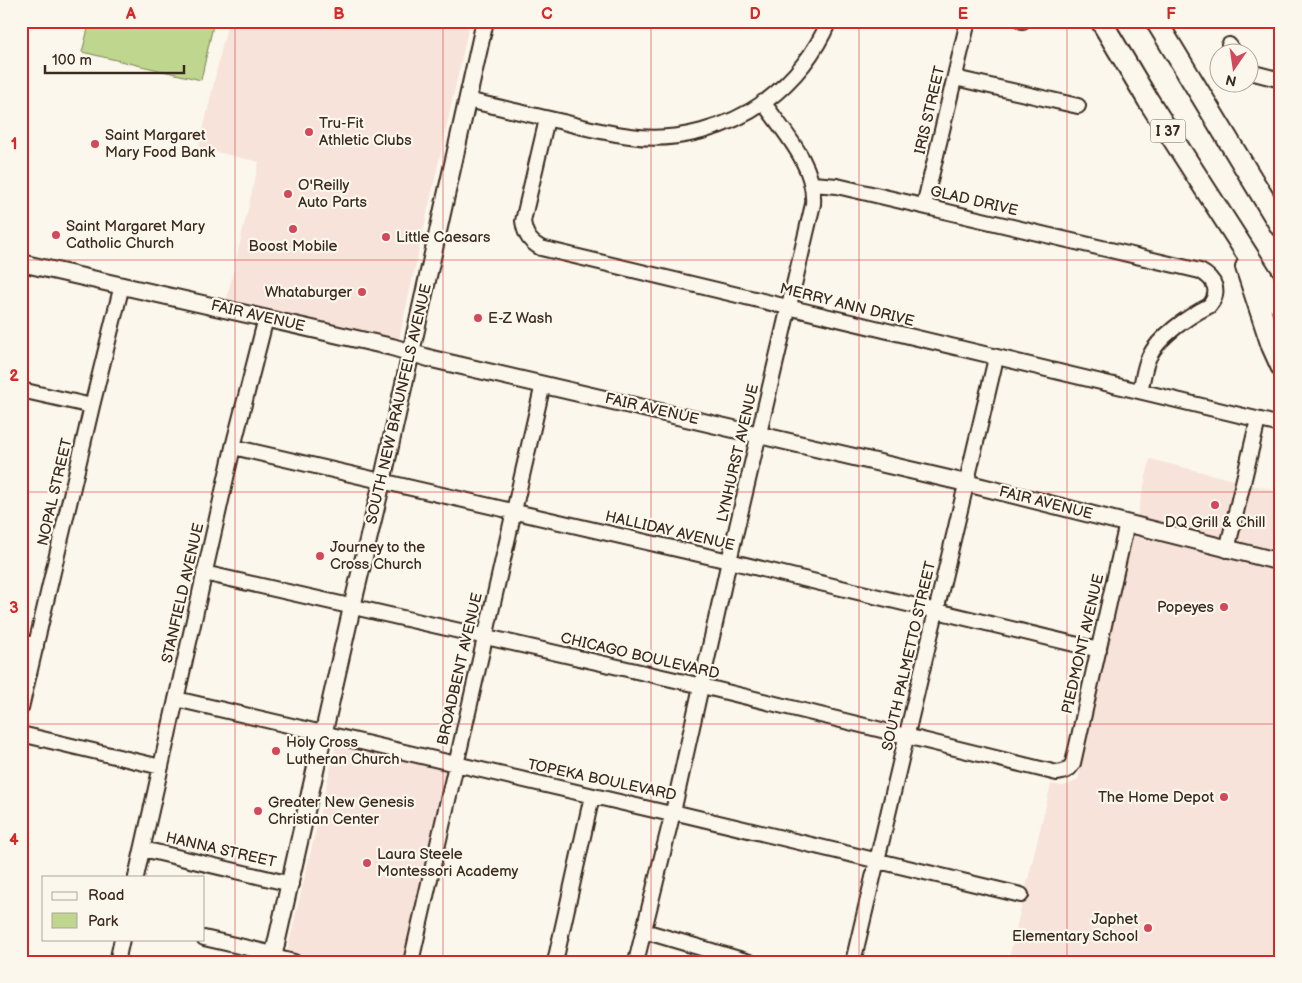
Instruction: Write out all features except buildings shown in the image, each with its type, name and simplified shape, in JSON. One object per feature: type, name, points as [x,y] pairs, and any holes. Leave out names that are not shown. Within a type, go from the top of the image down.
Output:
[{"type":"highway","name":"I 37","points":[[1101,21],[1148,100],[1281,307]]},
{"type":"highway","points":[[1156,21],[1281,227]]},
{"type":"highway","points":[[1221,126],[1281,202]]},
{"type":"highway","points":[[1236,239],[1272,346],[1281,366]]},
{"type":"main road","name":"SOUTH NEW BRAUNFELS AVENUE","points":[[273,958],[485,21]]},
{"type":"main road","name":"FAIR AVENUE","points":[[21,263],[266,318],[411,352],[432,359],[966,483],[1281,562]]},
{"type":"street","points":[[467,100],[631,137],[674,136],[715,127],[735,120],[763,102],[790,81],[802,68],[814,51],[829,21]]},
{"type":"street","name":"IRIS STREET","points":[[924,206],[968,21]]},
{"type":"street","points":[[1260,75],[1281,80]]},
{"type":"street","points":[[955,78],[1078,106]]},
{"type":"street","points":[[763,102],[803,160],[813,184]]},
{"type":"street","name":"MERRY ANN DRIVE","points":[[547,119],[523,221],[524,230],[534,244],[551,250],[1281,426]]},
{"type":"street","name":"GLAD DRIVE","points":[[813,184],[837,186],[1200,271],[1209,275],[1214,286],[1214,299],[1209,306],[1169,332],[1156,345],[1148,362],[1140,391]]},
{"type":"street","name":"LYNHURST AVENUE","points":[[636,962],[673,812],[729,561],[813,204],[813,184]]},
{"type":"street","name":"NOPAL STREET","points":[[21,708],[122,285]]},
{"type":"street","name":"STANFIELD AVENUE","points":[[136,876],[233,447],[266,318]]},
{"type":"street","name":"SOUTH PALMETTO STREET","points":[[853,962],[996,358]]},
{"type":"street","name":"BROADBENT AVENUE","points":[[410,962],[543,384]]},
{"type":"street","points":[[21,390],[92,406]]},
{"type":"street","points":[[1227,550],[1258,420]]},
{"type":"street","name":"HALLIDAY AVENUE","points":[[233,447],[729,561],[1099,650]]},
{"type":"street","name":"PIEDMONT AVENUE","points":[[1067,770],[1073,763],[1127,523]]},
{"type":"street","name":"CHICAGO BOULEVARD","points":[[204,573],[702,686],[1057,773],[1067,770]]},
{"type":"street","points":[[21,642],[36,646]]},
{"type":"street","name":"TOPEKA BOULEVARD","points":[[176,699],[670,814],[673,812],[1021,894]]},
{"type":"street","points":[[21,734],[161,768]]},
{"type":"street","points":[[555,962],[592,796]]},
{"type":"street","name":"HANNA STREET","points":[[143,848],[291,884]]},
{"type":"street","points":[[644,931],[749,962]]},
{"type":"street","points":[[205,938],[273,958],[294,962]]},
{"type":"street","points":[[117,962],[122,940]]},
{"type":"shaded area","points":[[228,21],[470,21],[399,339],[226,302],[259,162],[199,148]]},
{"type":"shaded area","points":[[1150,459],[1281,492],[1281,962],[1021,962],[1009,958],[1051,784],[1063,786],[1078,779]]},
{"type":"shaded area","name":"Laura Steele Montessori Academy","points":[[336,745],[447,771],[403,962],[313,962],[286,956]]},
{"type":"green space","points":[[90,21],[214,21],[201,80],[82,52]]},
{"type":"place","name":"Tru-Fit Athletic Clubs","points":[[309,132]]},
{"type":"place","name":"Saint Margaret Mary Food Bank","points":[[95,144]]},
{"type":"place","name":"O'Reilly Auto Parts","points":[[288,194]]},
{"type":"place","name":"Boost Mobile","points":[[293,229]]},
{"type":"place","name":"Saint Margaret Mary Catholic Church","points":[[56,235]]},
{"type":"place","name":"Little Caesars","points":[[386,237]]},
{"type":"place","name":"Whataburger","points":[[362,292]]},
{"type":"place","name":"E-Z Wash","points":[[478,318]]},
{"type":"place","name":"DQ Grill & Chill","points":[[1215,505]]},
{"type":"place","name":"Journey to the Cross Church","points":[[320,556]]},
{"type":"place","name":"Popeyes","points":[[1224,607]]},
{"type":"place","name":"Holy Cross Lutheran Church","points":[[276,751]]},
{"type":"place","name":"The Home Depot","points":[[1224,797]]},
{"type":"place","name":"Greater New Genesis Christian Center","points":[[258,811]]},
{"type":"place","name":"Laura Steele Montessori Academy","points":[[367,863]]},
{"type":"place","name":"Japhet Elementary School","points":[[1148,928]]}]
